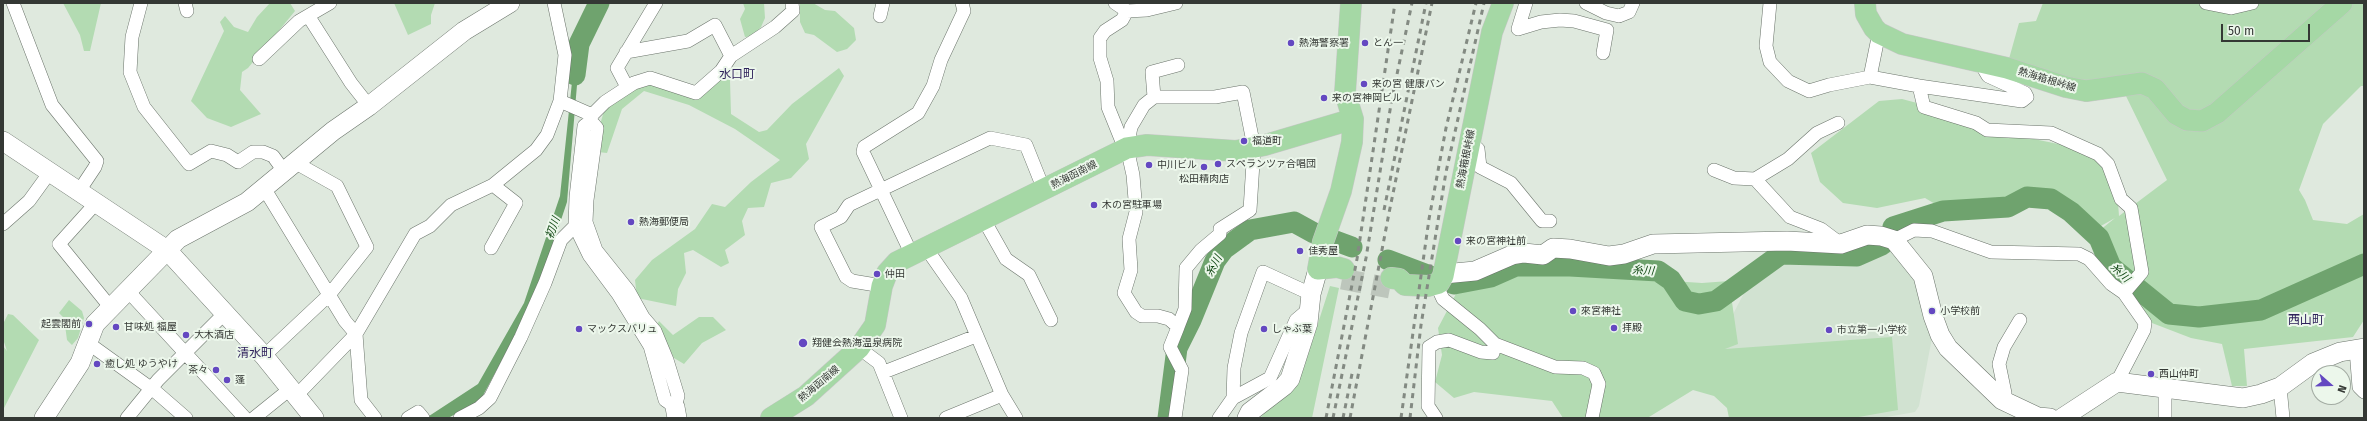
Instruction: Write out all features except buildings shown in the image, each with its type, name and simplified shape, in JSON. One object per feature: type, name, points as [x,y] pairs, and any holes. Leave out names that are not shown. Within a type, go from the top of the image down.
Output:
[{"type":"main road","points":[[1343,274],[1334,278],[1318,269],[1325,236],[1341,191],[1352,142],[1353,120],[1345,93],[1351,3]]},
{"type":"main road","name":"熱海箱根峠線","points":[[1440,279],[1492,32],[1503,3]]},
{"type":"main road","name":"熱海箱根峠線","points":[[1864,3],[1869,22],[1879,33],[1902,44],[1986,63],[2066,87],[2086,91],[2142,83],[2155,89],[2176,114],[2187,120],[2202,120],[2217,113],[2342,3]]},
{"type":"main road","name":"熱海函南線","points":[[771,418],[806,396],[858,348],[875,325],[882,286],[887,273],[897,262],[1126,149],[1147,145],[1211,151],[1236,151],[1353,120]]},
{"type":"main road","points":[[1395,284],[1428,286],[1440,279]]},
{"type":"street","points":[[3,6],[12,3],[52,105],[97,161],[95,167],[79,191]]},
{"type":"street","points":[[141,3],[132,37],[130,72],[144,107],[189,164],[211,151],[227,155],[238,162],[253,152],[263,152],[273,156],[290,167],[337,186],[367,247],[329,295],[264,356]]},
{"type":"street","points":[[259,59],[299,21],[309,17],[330,3]]},
{"type":"street","points":[[44,418],[80,362],[95,324],[178,239],[247,202],[333,131],[369,106],[464,31],[510,3]]},
{"type":"street","points":[[254,418],[293,392],[356,334],[415,234],[430,226],[451,205],[494,185],[536,150],[547,135],[562,101],[565,55],[554,3]]},
{"type":"street","points":[[627,87],[617,68],[656,3]]},
{"type":"street","points":[[589,116],[605,102],[627,87],[650,78],[696,93],[721,71],[731,56],[775,27],[793,11],[792,3]]},
{"type":"street","points":[[880,16],[883,3]]},
{"type":"street","points":[[962,3],[964,11],[941,60],[933,86],[918,113],[864,147],[864,152],[881,190],[919,251],[961,298],[1002,395],[1016,418]]},
{"type":"street","points":[[1115,3],[1126,11],[1147,10],[1176,3]]},
{"type":"street","points":[[1526,3],[1518,29],[1541,22],[1560,20],[1574,21],[1607,30],[1603,54]]},
{"type":"street","points":[[1586,3],[1606,13],[1619,16],[1629,12],[1633,3]]},
{"type":"street","points":[[1770,3],[1766,46],[1770,62],[1788,81],[1809,91],[1829,85],[1870,77],[1919,86],[2022,101],[2027,97],[2025,93],[1988,76],[1985,71],[1986,63]]},
{"type":"street","points":[[2206,3],[2231,8],[2252,3]]},
{"type":"street","points":[[1126,11],[1122,20],[1104,31],[1100,38],[1100,58],[1107,82],[1108,107],[1126,149],[1133,176],[1136,212],[1129,239],[1131,270],[1124,293],[1136,312],[1142,316],[1158,316],[1169,319],[1178,327]]},
{"type":"street","points":[[309,17],[351,83],[369,106]]},
{"type":"street","points":[[626,52],[688,41],[715,25],[731,56]]},
{"type":"street","points":[[1870,77],[1879,33]]},
{"type":"street","points":[[1154,97],[1152,72],[1178,66]]},
{"type":"street","points":[[1919,86],[1924,107],[1976,123],[1987,130],[2051,133],[2098,154],[2108,164],[2121,199],[2131,208],[2142,272],[2124,294]]},
{"type":"street","points":[[1126,149],[1131,127],[1144,105],[1154,97],[1215,96],[1244,92],[1254,147],[1250,210],[1220,229],[1220,234],[1201,250],[1186,268],[1185,309],[1170,347],[1182,370],[1175,418]]},
{"type":"street","points":[[460,418],[479,408],[490,398],[533,310],[561,240],[581,224],[587,200],[587,153],[597,128],[589,116],[562,101]]},
{"type":"street","points":[[1714,170],[1734,178],[1754,179],[1788,159],[1816,132],[1838,123]]},
{"type":"street","points":[[882,286],[852,281],[846,278],[821,227],[841,217],[849,205],[990,138],[1026,145],[1044,190]]},
{"type":"street","points":[[3,141],[167,250],[264,356],[314,418]]},
{"type":"street","points":[[1469,142],[1478,149],[1480,167],[1511,183],[1542,220],[1550,221]]},
{"type":"street","points":[[3,224],[29,201],[50,172]]},
{"type":"street","points":[[1754,179],[1790,217],[1821,229],[1841,244]]},
{"type":"street","points":[[491,248],[516,203],[494,185]]},
{"type":"street","points":[[264,188],[345,321],[356,334],[361,400],[375,418]]},
{"type":"street","points":[[96,203],[59,244],[111,308]]},
{"type":"street","points":[[984,220],[1006,260],[1029,275],[1051,320]]},
{"type":"street","points":[[581,224],[596,250],[628,290],[643,317],[655,331],[667,360],[678,396],[676,413]]},
{"type":"street","points":[[1894,240],[1914,230],[1932,230],[1991,252],[2079,254],[2089,259],[2111,284],[2124,294],[2145,323],[2144,330],[2117,382],[2062,418]]},
{"type":"street","points":[[1592,418],[1599,384],[1594,373],[1583,368],[1555,367],[1495,344],[1480,329],[1443,299],[1440,279],[1475,271],[1512,255],[1524,253],[1543,255],[1553,248],[1570,249],[1609,256],[1624,254],[1653,244],[1787,241],[1841,244],[1867,236],[1881,236],[1894,240],[1924,276],[1933,316],[1940,335],[1948,348],[2002,400],[2042,418]]},
{"type":"street","points":[[1247,418],[1258,405],[1284,386],[1290,379],[1308,323],[1310,301],[1318,269]]},
{"type":"street","points":[[1234,398],[1234,368],[1241,334],[1263,272],[1310,301]]},
{"type":"street","points":[[128,291],[245,418]]},
{"type":"street","points":[[1219,418],[1234,398],[1270,378],[1296,320],[1310,301]]},
{"type":"street","points":[[127,418],[151,388],[225,313]]},
{"type":"street","points":[[2002,400],[2005,393],[1999,364],[2004,347],[2020,320]]},
{"type":"street","points":[[884,372],[976,336]]},
{"type":"street","points":[[1436,418],[1428,406],[1429,347],[1437,342],[1449,340],[1481,352],[1493,353],[1495,344]]},
{"type":"street","points":[[88,343],[151,388],[186,418]]},
{"type":"street","points":[[858,348],[880,363],[901,418]]},
{"type":"street","points":[[2117,382],[2243,398],[2261,394],[2280,387],[2312,363],[2340,352],[2360,349],[2359,387],[2364,392]]},
{"type":"street","points":[[2280,387],[2283,418]]},
{"type":"street","points":[[2164,418],[2165,388]]},
{"type":"street","points":[[946,418],[1002,395]]},
{"type":"shaded area","points":[[63,3],[101,3],[90,51],[84,51],[80,35]]},
{"type":"shaded area","points":[[270,3],[290,3],[295,11],[248,68],[242,72],[240,90],[261,114],[231,127],[207,118],[191,101],[224,31],[220,22],[225,16],[234,27],[248,32],[257,17]]},
{"type":"shaded area","points":[[394,3],[435,3],[431,15],[431,24],[408,35]]},
{"type":"shaded area","points":[[590,3],[608,3],[585,53],[576,44]]},
{"type":"shaded area","points":[[743,3],[764,3],[765,18],[761,27],[753,36],[745,37],[740,19],[745,9]]},
{"type":"shaded area","points":[[800,3],[813,3],[825,10],[835,11],[854,28],[856,40],[847,49],[837,52],[814,35],[805,33],[800,22]]},
{"type":"shaded area","points":[[2043,3],[2364,3],[2364,86],[2361,86],[2323,124],[2299,190],[2305,200],[2313,220],[2347,224],[2364,214],[2364,320],[2353,337],[2244,349],[2247,386],[2232,386],[2222,344],[2191,338],[2139,318],[2089,239],[2115,218],[2092,231],[2044,190],[1988,208],[1952,214],[1925,198],[1877,208],[1843,203],[1820,182],[1811,153],[1879,101],[1902,99],[1932,107],[1986,136],[2024,137],[2068,146],[2108,164],[2117,189],[2119,216],[2167,180],[2124,92],[2007,66],[2019,23],[2036,21]]},
{"type":"shaded area","points":[[839,68],[844,76],[806,144],[809,159],[791,178],[771,183],[764,207],[748,208],[742,221],[745,235],[725,250],[729,263],[721,267],[693,250],[684,253],[686,273],[678,289],[676,306],[637,298],[635,280],[652,260],[695,229],[712,204],[725,207],[751,182],[780,160],[735,129],[689,105],[644,91],[622,109],[607,153],[598,152],[597,135],[606,104],[651,80],[695,93],[718,80],[730,80],[731,114],[759,132],[767,130],[792,104]]},
{"type":"shaded area","name":"市立第一小学校","points":[[1873,242],[1887,245],[1912,275],[1922,296],[1932,338],[1919,406],[1915,412],[1881,418],[1737,418],[1709,345],[1729,322],[1744,293],[1758,275],[1782,265],[1783,247],[1848,253]]},
{"type":"shaded area","points":[[1522,268],[1702,283],[1729,281],[1738,344],[1725,349],[1892,337],[1898,410],[1853,418],[1729,418],[1727,408],[1714,396],[1693,390],[1649,417],[1563,418],[1552,401],[1474,392],[1454,398],[1435,382],[1442,355],[1438,328],[1458,290]]},
{"type":"shaded area","points":[[1330,286],[1339,288],[1312,418],[1260,418],[1303,370]]},
{"type":"shaded area","points":[[69,300],[82,311],[84,318],[78,338],[72,345],[67,340],[64,318],[59,313]]},
{"type":"shaded area","points":[[8,314],[13,315],[39,340],[3,410],[3,346],[7,351],[3,339],[3,324]]},
{"type":"shaded area","points":[[699,317],[713,317],[726,330],[702,343],[684,364],[674,358],[657,325],[659,321],[673,335]]},
{"type":"water","points":[[576,44],[580,50],[567,202],[547,262],[517,332],[480,401],[448,418],[426,418],[478,384],[524,303],[560,196]]},
{"type":"waterway","name":"初川","points":[[575,75],[579,44],[599,3]]},
{"type":"waterway","name":"糸川","points":[[1893,227],[1943,211],[2008,207],[2027,197],[2051,199],[2071,212],[2099,238],[2111,267],[2169,314],[2199,317],[2261,310],[2364,264]]},
{"type":"waterway","name":"糸川","points":[[1168,418],[1177,348],[1191,320],[1215,261],[1224,249],[1250,230],[1294,222],[1314,233],[1352,247]]},
{"type":"waterway","name":"糸川","points":[[1449,282],[1454,284],[1491,277],[1516,266],[1570,266],[1658,271],[1671,280],[1685,301],[1699,304],[1716,301],[1781,254],[1857,256],[1882,245]]},
{"type":"waterway","name":"糸川","points":[[1388,260],[1433,277]]},
{"type":"tunnel","points":[[1342,279],[1390,288]]},
{"type":"railway","points":[[1326,418],[1357,259],[1395,3]]},
{"type":"railway","points":[[1333,418],[1366,258],[1392,98],[1412,3]]},
{"type":"railway","points":[[1384,210],[1426,3]]},
{"type":"railway","points":[[1350,418],[1389,213],[1432,3]]},
{"type":"railway","points":[[1401,418],[1429,219],[1446,128],[1476,3]]},
{"type":"railway","points":[[1410,418],[1421,325],[1446,172],[1484,3]]},
{"type":"railway","points":[[1343,418],[1353,369]]},
{"type":"place","name":"熱海警察署","points":[[1291,43]]},
{"type":"place","name":"とん一","points":[[1365,43]]},
{"type":"place","name":"来の宮 健康パン","points":[[1364,84]]},
{"type":"place","name":"来の宮神岡ビル","points":[[1324,98]]},
{"type":"place","name":"福道町","points":[[1244,141]]},
{"type":"place","name":"スペランツァ合唱団","points":[[1218,164]]},
{"type":"place","name":"中川ビル","points":[[1149,165]]},
{"type":"place","name":"松田精肉店","points":[[1204,167]]},
{"type":"place","name":"木の宮駐車場","points":[[1094,205]]},
{"type":"place","name":"熱海郵便局","points":[[631,222]]},
{"type":"place","name":"来の宮神社前","points":[[1458,241]]},
{"type":"place","name":"佳秀屋","points":[[1300,251]]},
{"type":"place","name":"仲田","points":[[877,274]]},
{"type":"place","name":"來宮神社","points":[[1573,311]]},
{"type":"place","name":"小学校前","points":[[1932,311]]},
{"type":"place","name":"起雲閣前","points":[[89,324]]},
{"type":"place","name":"甘味処 福屋","points":[[116,327]]},
{"type":"place","name":"拝殿","points":[[1614,328]]},
{"type":"place","name":"マックスバリュ","points":[[579,329]]},
{"type":"place","name":"しゃぶ葉","points":[[1264,329]]},
{"type":"place","name":"市立第一小学校","points":[[1829,330]]},
{"type":"place","name":"大木酒店","points":[[186,335]]},
{"type":"place","name":"翔健会熱海温泉病院","points":[[803,343]]},
{"type":"place","name":"癒し処 ゆうやけ","points":[[97,364]]},
{"type":"place","name":"茶々","points":[[216,370]]},
{"type":"place","name":"西山仲町","points":[[2151,374]]},
{"type":"place","name":"蓬","points":[[227,380]]},
{"type":"district","name":"水口町","points":[[737,75]]},
{"type":"district","name":"西山町","points":[[2306,321]]},
{"type":"district","name":"清水町","points":[[255,354]]}]
